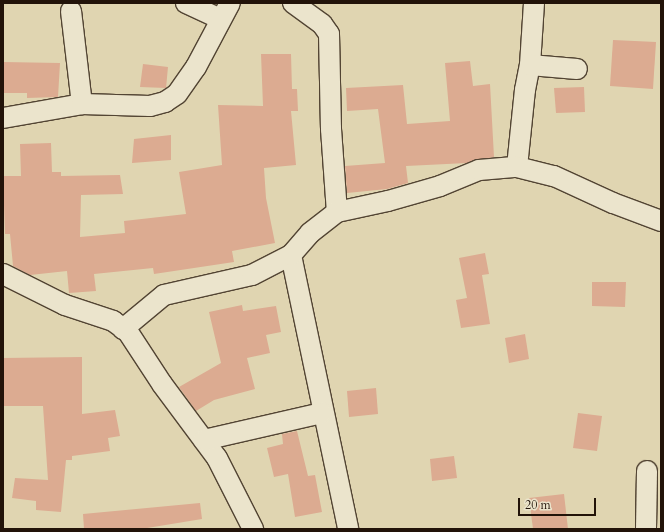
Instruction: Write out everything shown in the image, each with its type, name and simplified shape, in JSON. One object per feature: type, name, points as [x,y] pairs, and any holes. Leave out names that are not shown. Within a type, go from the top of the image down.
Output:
[{"type":"street","points":[[3,118],[82,104],[150,106],[165,102],[177,94],[196,67],[225,11],[186,3]]},
{"type":"street","points":[[293,3],[322,24],[328,34],[331,129],[337,212]]},
{"type":"street","points":[[517,168],[525,90],[530,65],[534,3]]},
{"type":"street","points":[[71,11],[82,104]]},
{"type":"street","points":[[530,65],[577,69]]},
{"type":"street","points":[[123,328],[164,294],[252,275],[291,255],[310,233],[337,212],[388,202],[440,186],[479,170],[517,168],[554,176],[613,203],[661,221]]},
{"type":"street","points":[[291,255],[322,413],[348,529]]},
{"type":"street","points":[[3,274],[65,305],[113,321],[128,332],[162,384],[217,458],[253,529]]},
{"type":"street","points":[[204,440],[322,413]]},
{"type":"street","points":[[646,529],[647,471]]},
{"type":"building","points":[[613,40],[656,42],[653,89],[610,86]]},
{"type":"building","points":[[261,54],[291,54],[292,89],[297,89],[298,111],[291,111],[296,165],[264,168],[266,198],[275,243],[232,251],[234,262],[154,274],[153,268],[94,274],[96,291],[69,293],[67,271],[30,275],[13,266],[10,234],[5,234],[3,176],[21,176],[20,144],[51,143],[52,172],[61,172],[61,176],[120,175],[123,194],[81,195],[80,237],[125,233],[124,221],[186,214],[179,172],[222,165],[218,105],[263,106]]},
{"type":"building","points":[[470,61],[473,86],[490,84],[494,157],[467,163],[406,166],[408,183],[387,189],[347,193],[345,166],[385,163],[378,109],[347,111],[346,88],[403,85],[407,124],[450,121],[445,63]]},
{"type":"building","points":[[3,62],[60,63],[58,97],[27,98],[27,93],[3,93]]},
{"type":"building","points":[[143,64],[168,67],[166,88],[140,87]]},
{"type":"building","points":[[584,87],[585,112],[556,113],[554,88]]},
{"type":"building","points":[[171,135],[171,160],[132,163],[134,139]]},
{"type":"building","points":[[485,253],[489,274],[482,275],[490,324],[461,328],[456,300],[467,298],[459,258]]},
{"type":"building","points":[[592,282],[626,282],[625,307],[592,306]]},
{"type":"building","points":[[242,305],[243,311],[276,306],[281,332],[266,335],[270,353],[247,358],[255,389],[214,400],[196,411],[179,387],[221,363],[209,312]]},
{"type":"building","points":[[525,334],[529,359],[509,363],[505,338]]},
{"type":"building","points":[[82,357],[82,414],[115,410],[120,436],[108,438],[110,451],[72,456],[72,460],[66,460],[61,512],[36,510],[36,501],[12,498],[15,478],[48,480],[43,406],[3,406],[3,358]]},
{"type":"building","points":[[376,388],[378,414],[349,417],[347,391]]},
{"type":"building","points":[[578,413],[602,416],[597,451],[573,448]]},
{"type":"building","points":[[297,431],[308,476],[315,475],[322,512],[295,517],[288,474],[274,477],[267,448],[283,444],[282,434]]},
{"type":"building","points":[[454,456],[457,478],[432,481],[430,459]]},
{"type":"building","points":[[564,494],[568,529],[533,529],[529,498]]},
{"type":"building","points":[[200,503],[202,519],[141,529],[84,529],[83,514]]}]
